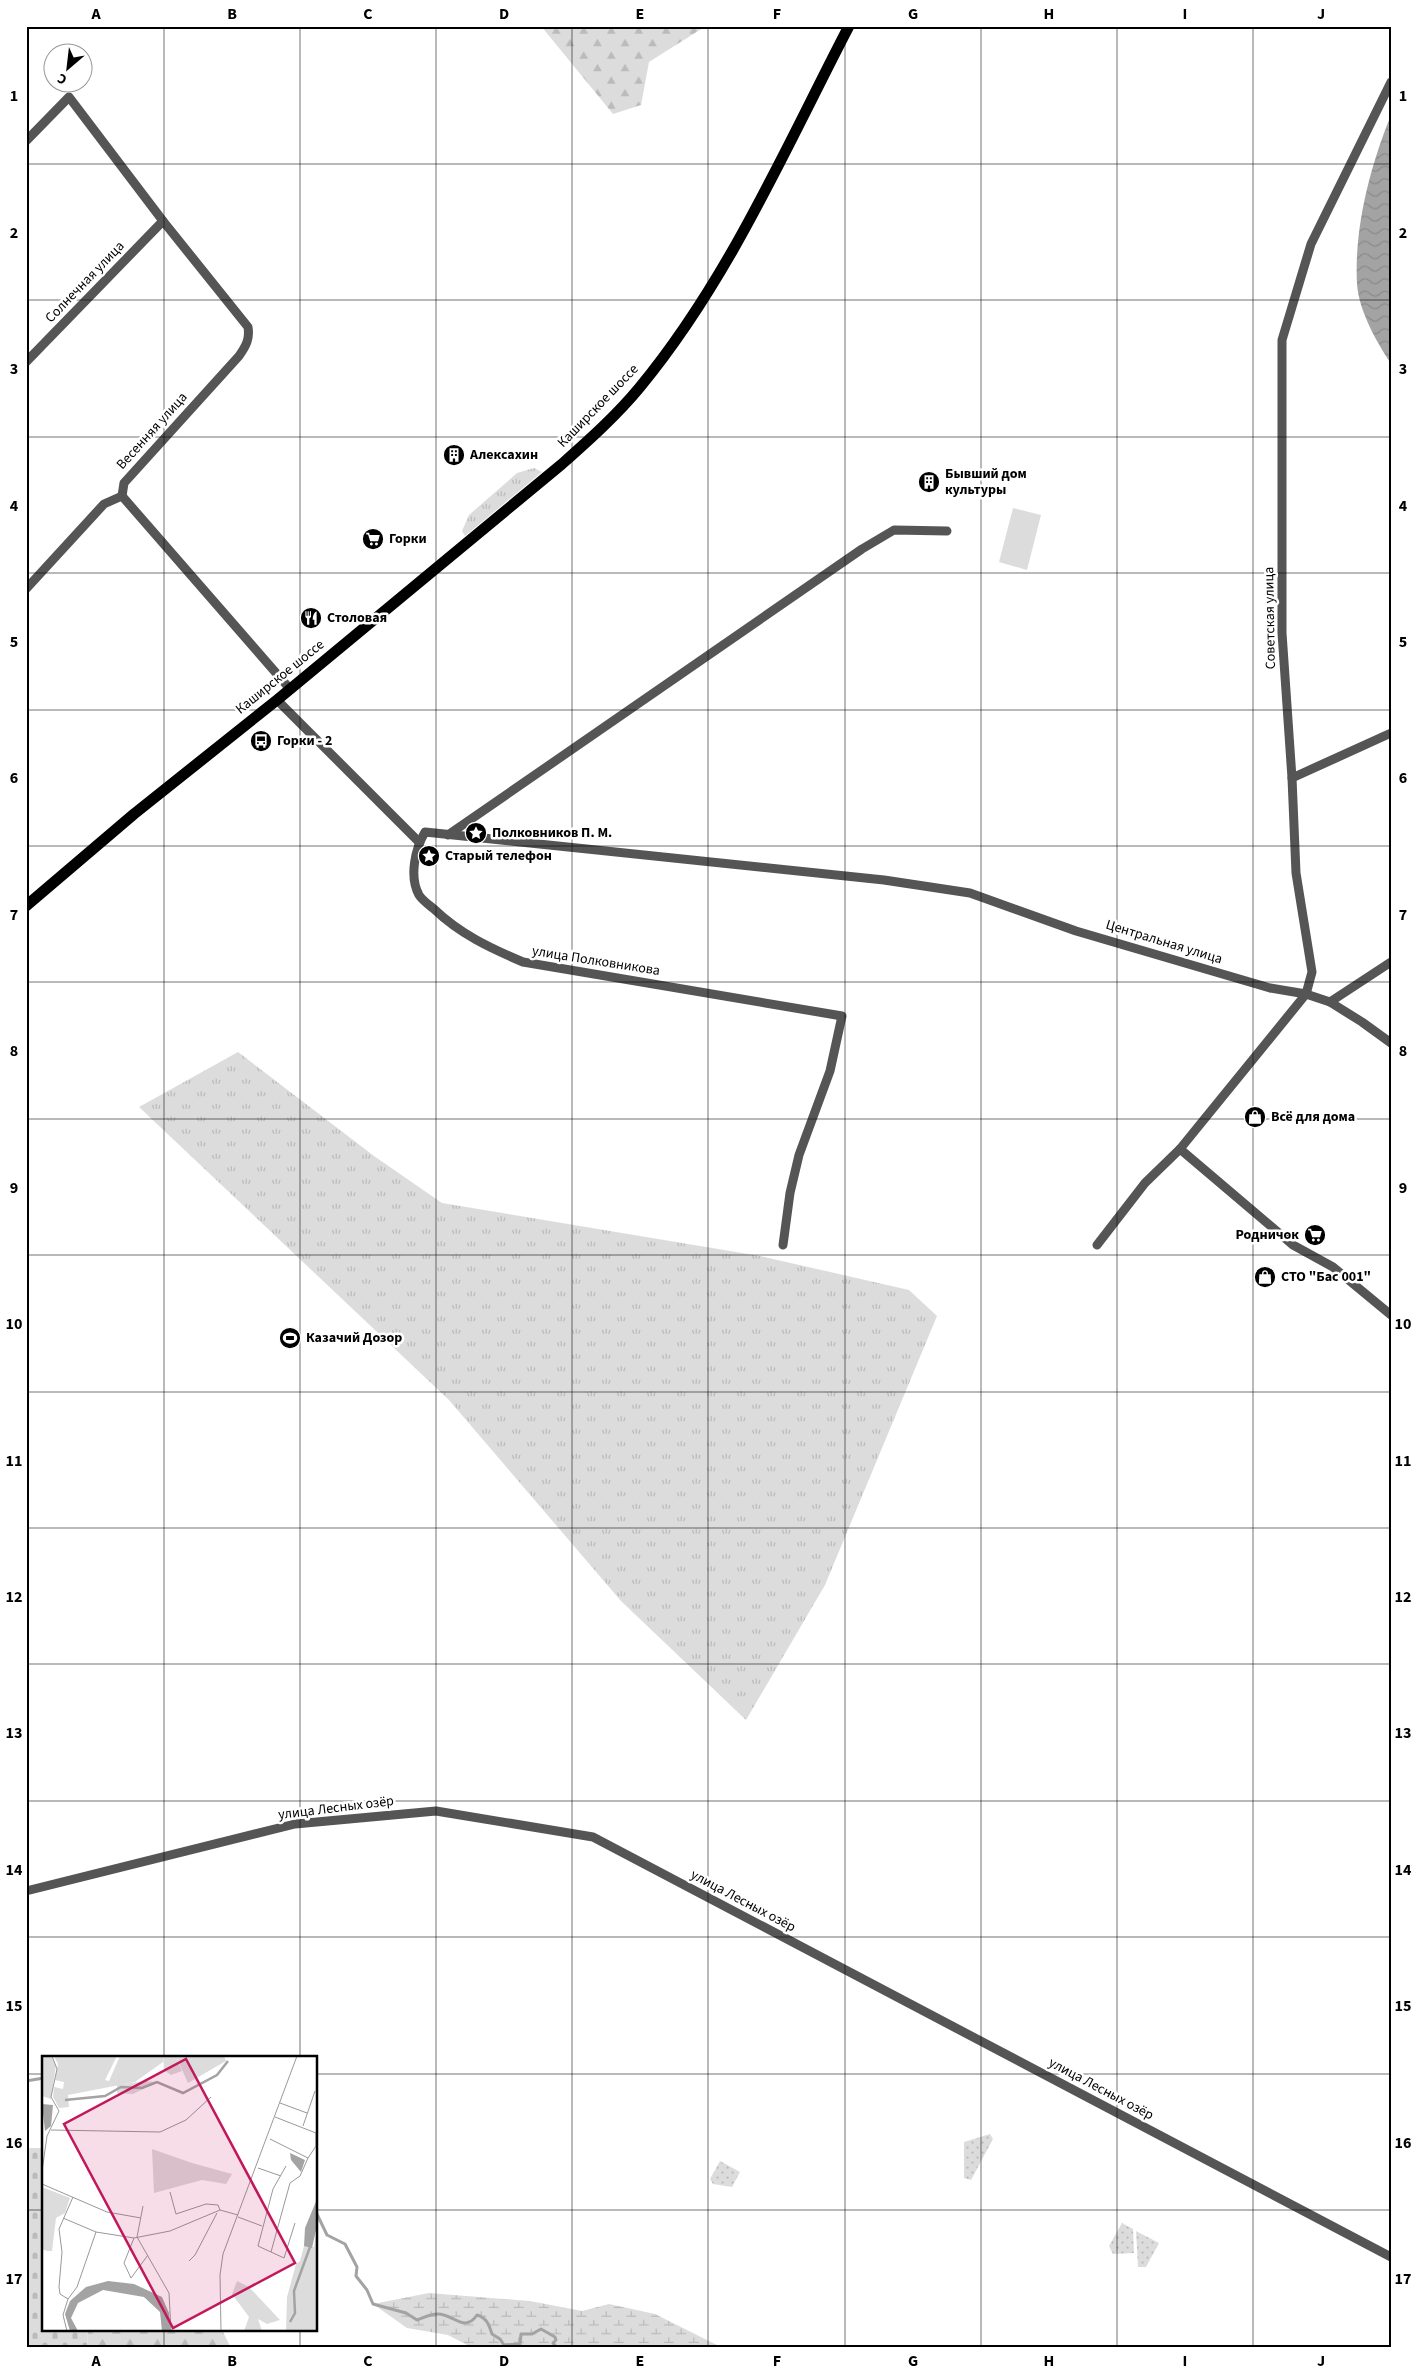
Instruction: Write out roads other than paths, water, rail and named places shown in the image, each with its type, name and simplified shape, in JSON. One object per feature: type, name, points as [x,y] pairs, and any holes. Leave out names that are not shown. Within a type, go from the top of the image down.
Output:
[{"type":"main road","name":"Каширское шоссе","points":[[26,906],[134,814],[277,700],[562,464],[603,426],[640,387],[695,312],[730,256],[849,26]]},
{"type":"street","name":"Советская улица","points":[[1306,994],[1312,972],[1296,873],[1292,778],[1282,633],[1282,340],[1311,244],[1391,82]]},
{"type":"street","points":[[26,140],[69,98],[163,221]]},
{"type":"street","name":"Весенняя улица","points":[[122,496],[124,483],[239,356],[246,346],[249,335],[248,327],[163,221]]},
{"type":"street","name":"Солнечная улица","points":[[26,362],[163,221]]},
{"type":"street","points":[[26,589],[104,504],[122,496],[290,689]]},
{"type":"street","points":[[277,700],[419,842],[425,832],[448,834],[862,548],[894,530],[947,531]]},
{"type":"street","points":[[1292,778],[1391,734]]},
{"type":"street","name":"Центральная улица","points":[[448,834],[970,893],[1076,931],[1270,988],[1306,994],[1330,1002],[1391,1043]]},
{"type":"street","name":"улица Полковникова","points":[[419,842],[414,868],[420,896],[448,922],[479,943],[523,962],[842,1016],[830,1071],[797,1164],[790,1193],[783,1245]]},
{"type":"street","points":[[1330,1002],[1391,962]]},
{"type":"street","points":[[1097,1245],[1146,1183],[1180,1148],[1306,994]]},
{"type":"street","points":[[1180,1148],[1293,1245],[1333,1267],[1391,1315]]},
{"type":"street","name":"улица Лесных озёр","points":[[26,1891],[295,1824],[436,1810],[593,1837],[1391,2257]]},
{"type":"water","points":[[1391,115],[1391,364],[1374,336],[1361,305],[1357,284],[1357,263],[1361,219],[1370,176]]},
{"type":"waterway","points":[[26,2081],[42,2078]]},
{"type":"waterway","points":[[318,2216],[327,2235],[345,2244],[357,2267],[356,2276],[367,2290],[373,2304],[406,2313],[417,2320],[437,2314],[468,2323],[477,2315],[485,2320],[492,2334],[500,2339],[504,2345],[520,2344],[521,2334],[532,2334],[541,2329],[555,2337],[556,2340],[553,2343],[557,2348]]},
{"type":"place","name":"Алексахин","points":[[454,455]]},
{"type":"place","name":"Бывший дом культуры","points":[[929,482]]},
{"type":"place","name":"Горки","points":[[373,539]]},
{"type":"place","name":"Столовая","points":[[311,618]]},
{"type":"place","name":"Горки - 2","points":[[261,741]]},
{"type":"place","name":"Полковников П. М.","points":[[476,833]]},
{"type":"place","name":"Старый телефон","points":[[429,856]]},
{"type":"place","name":"Всё для дома","points":[[1255,1117]]},
{"type":"place","name":"Родничок","points":[[1315,1235]]},
{"type":"place","name":"СТО \"Бас 001\"","points":[[1265,1277]]},
{"type":"place","name":"Казачий Дозор","points":[[290,1338]]}]
